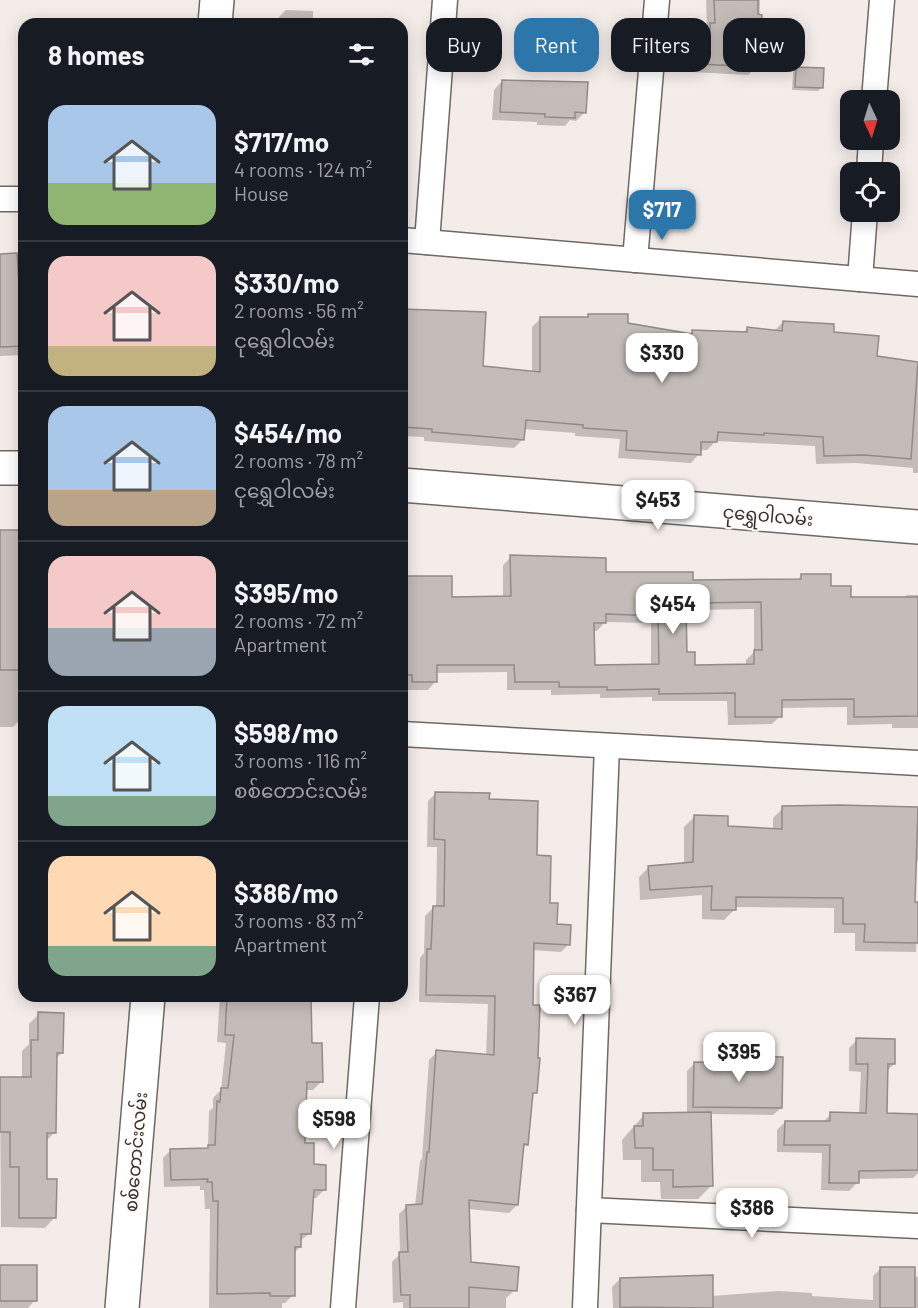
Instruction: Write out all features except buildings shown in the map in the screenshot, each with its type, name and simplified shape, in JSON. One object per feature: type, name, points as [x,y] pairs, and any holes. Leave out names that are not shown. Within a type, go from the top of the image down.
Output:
[{"type":"street","points":[[216,18],[217,0]]},
{"type":"street","points":[[427,242],[445,0]]},
{"type":"street","points":[[635,260],[657,0]]},
{"type":"street","points":[[875,90],[882,0]]},
{"type":"street","points":[[0,200],[18,199]]},
{"type":"street","points":[[860,279],[865,222]]},
{"type":"street","points":[[408,240],[918,284]]},
{"type":"street","points":[[0,468],[18,468]]},
{"type":"street","name":"ငုရွှေဝါလမ်း","points":[[408,485],[918,527]]},
{"type":"street","points":[[408,734],[918,763]]},
{"type":"street","points":[[585,1308],[607,746]]},
{"type":"street","name":"စစ်တောင်းလမ်း","points":[[122,1308],[148,1002]]},
{"type":"street","points":[[343,1308],[367,1002]]},
{"type":"street","points":[[589,1210],[918,1226]]}]
